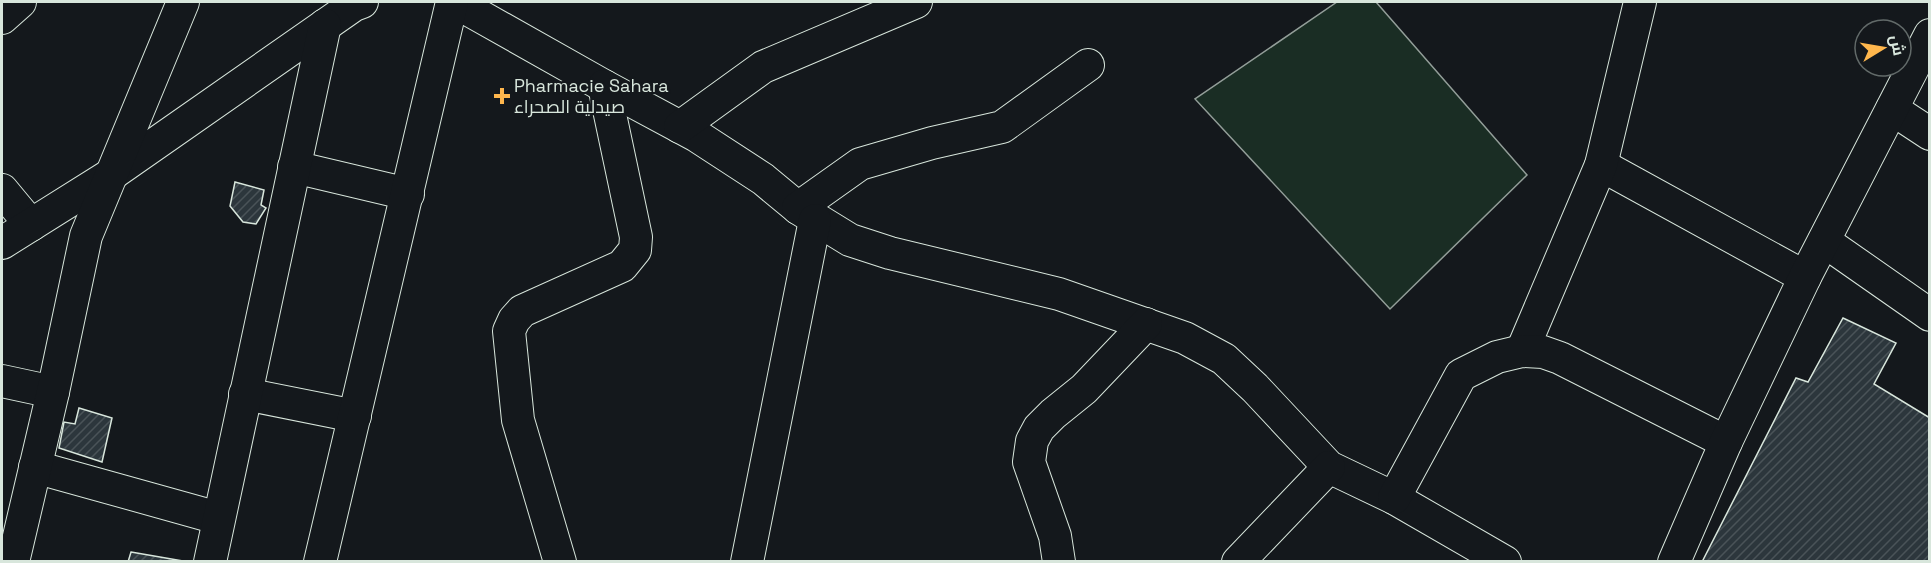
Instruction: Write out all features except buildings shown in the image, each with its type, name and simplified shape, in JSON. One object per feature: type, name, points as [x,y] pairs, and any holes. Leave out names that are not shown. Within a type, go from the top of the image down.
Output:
[{"type":"street","points":[[2,18],[20,2]]},
{"type":"street","points":[[13,561],[53,392],[86,236],[183,2]]},
{"type":"street","points":[[2,243],[112,174],[325,25],[362,2]]},
{"type":"street","points":[[320,561],[454,2],[697,136],[763,179],[807,214],[850,240],[890,254],[1059,294],[1185,338],[1224,359],[1256,388],[1329,467],[1394,498],[1500,560]]},
{"type":"street","points":[[680,127],[763,67],[916,2]]},
{"type":"street","points":[[1522,351],[1601,165],[1640,2]]},
{"type":"street","points":[[210,561],[325,25]]},
{"type":"street","points":[[1674,561],[1726,442],[1805,277],[1929,35]]},
{"type":"street","points":[[747,561],[807,214],[860,164],[1002,127],[1088,65]]},
{"type":"street","points":[[560,561],[518,420],[509,331],[514,320],[522,311],[622,266],[635,250],[636,237],[604,86]]},
{"type":"street","points":[[1892,110],[1929,134]]},
{"type":"street","points":[[1601,165],[1805,277]]},
{"type":"street","points":[[294,167],[408,194]]},
{"type":"street","points":[[2,190],[31,225]]},
{"type":"street","points":[[1824,241],[1929,315]]},
{"type":"street","points":[[1059,561],[1054,536],[1029,462],[1032,441],[1039,428],[1084,389],[1146,324]]},
{"type":"street","points":[[1394,498],[1461,375],[1497,357],[1522,351],[1543,352],[1560,358],[1726,442]]},
{"type":"street","points":[[2,381],[53,392]]},
{"type":"street","points":[[245,394],[355,416]]},
{"type":"street","points":[[1238,561],[1329,467]]},
{"type":"street","points":[[35,468],[218,518]]},
{"type":"green space","points":[[1337,2],[1376,2],[1527,175],[1390,309],[1195,99]]},
{"type":"place","name":"Pharmacie Sahara صيدلية الصحراء","points":[[502,96]]}]
